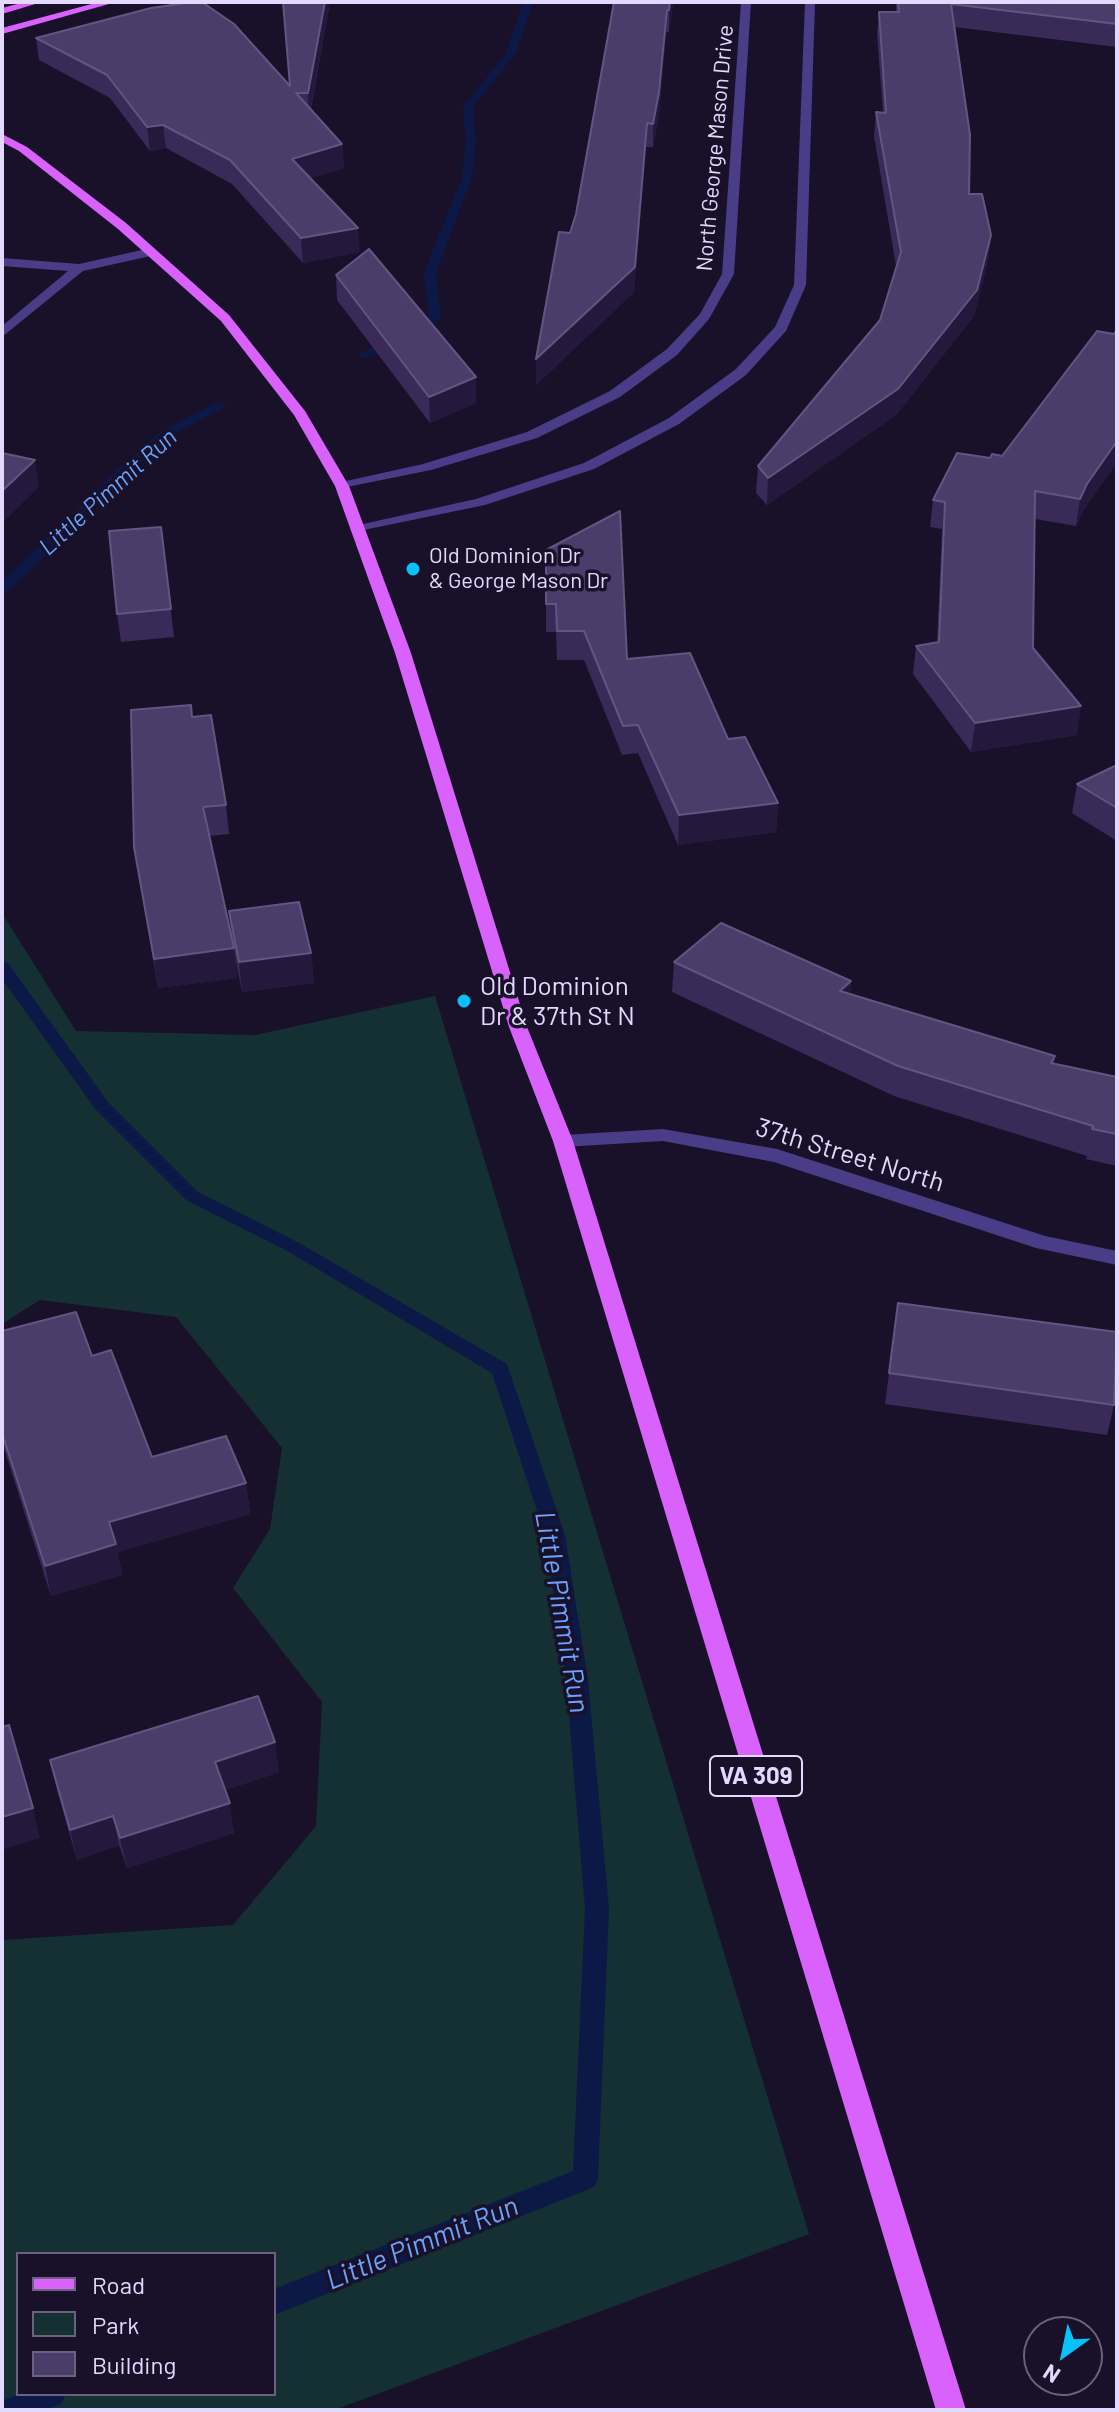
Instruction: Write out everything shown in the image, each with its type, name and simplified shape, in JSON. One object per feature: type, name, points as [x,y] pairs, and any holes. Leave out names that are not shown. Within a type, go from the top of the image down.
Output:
[{"type":"main road","points":[[2,11],[37,2]]},
{"type":"main road","points":[[2,31],[111,2]]},
{"type":"main road","name":"VA 309","points":[[2,137],[23,149],[151,252],[225,318],[300,414],[342,486],[403,653],[518,1027],[563,1141],[951,2410]]},
{"type":"street","name":"North George Mason Drive","points":[[342,486],[426,467],[532,435],[615,394],[672,352],[705,316],[728,274],[746,2]]},
{"type":"street","points":[[359,529],[480,502],[589,466],[686,413],[741,372],[781,328],[800,285],[810,2]]},
{"type":"street","points":[[2,262],[79,268],[151,252]]},
{"type":"street","points":[[2,333],[79,268]]},
{"type":"street","name":"37th Street North","points":[[563,1141],[663,1135],[777,1156],[1043,1243],[1117,1258]]},
{"type":"green space","points":[[2,913],[76,1031],[255,1035],[435,996],[809,2234],[334,2410],[2,2410],[2,1940],[233,1925],[316,1826],[322,1702],[233,1588],[270,1529],[282,1448],[176,1317],[40,1300],[2,1324]]},
{"type":"building","points":[[202,2],[234,24],[290,86],[283,2],[325,2],[308,93],[296,93],[342,144],[292,159],[358,228],[301,238],[230,160],[163,125],[147,127],[107,75],[36,38],[151,8]]},
{"type":"building","points":[[614,2],[670,2],[653,124],[647,123],[635,267],[536,359],[559,232],[570,233],[576,214]]},
{"type":"building","points":[[898,2],[1117,2],[1117,24],[951,4],[970,135],[969,194],[982,194],[991,235],[977,290],[898,389],[768,478],[758,466],[880,320],[901,252],[876,112],[886,113],[879,12],[899,12]]},
{"type":"building","points":[[369,249],[476,377],[429,397],[336,275]]},
{"type":"building","points":[[1117,330],[1117,441],[1080,499],[1035,491],[1033,648],[1081,706],[975,723],[916,646],[939,642],[945,502],[933,500],[957,453],[990,458],[992,454],[1002,456],[1097,331],[1114,334]]},
{"type":"building","points":[[2,453],[35,460],[2,491]]},
{"type":"building","points":[[620,511],[627,659],[690,653],[728,739],[745,737],[778,803],[679,815],[638,725],[623,726],[584,631],[557,631],[556,604],[546,604],[546,550]]},
{"type":"building","points":[[161,527],[171,609],[117,614],[109,531]]},
{"type":"building","points":[[191,705],[192,717],[211,715],[226,805],[203,807],[234,948],[154,959],[134,847],[131,710]]},
{"type":"building","points":[[1117,765],[1117,808],[1077,784]]},
{"type":"building","points":[[299,902],[311,953],[239,962],[229,911]]},
{"type":"building","points":[[721,923],[851,981],[840,991],[1055,1056],[1051,1063],[1117,1077],[1117,1134],[1092,1129],[1093,1126],[898,1066],[674,962]]},
{"type":"building","points":[[898,1303],[1117,1332],[1114,1405],[889,1373]]},
{"type":"building","points":[[76,1312],[92,1356],[111,1350],[152,1457],[226,1436],[246,1483],[109,1522],[116,1544],[45,1566],[2,1433],[2,1331]]},
{"type":"building","points":[[258,1696],[275,1742],[215,1762],[230,1803],[120,1838],[113,1816],[70,1830],[50,1760]]},
{"type":"building","points":[[9,1725],[33,1808],[2,1817],[2,1727]]},
{"type":"waterway","name":"Little Pimmit Run","points":[[364,355],[421,333],[435,316],[430,272],[467,178],[471,141],[468,107],[511,53],[528,2]]},
{"type":"waterway","name":"Little Pimmit Run","points":[[2,589],[165,434],[222,405]]},
{"type":"waterway","name":"Little Pimmit Run","points":[[2,967],[102,1106],[192,1196],[295,1248],[500,1369],[555,1535],[577,1680],[597,1908],[585,2178],[276,2301]]},
{"type":"waterway","name":"Little Pimmit Run","points":[[14,2410],[48,2396]]},
{"type":"place","name":"Old Dominion Dr & George Mason Dr","points":[[413,569]]},
{"type":"place","name":"Old Dominion Dr & 37th St N","points":[[464,1001]]}]
